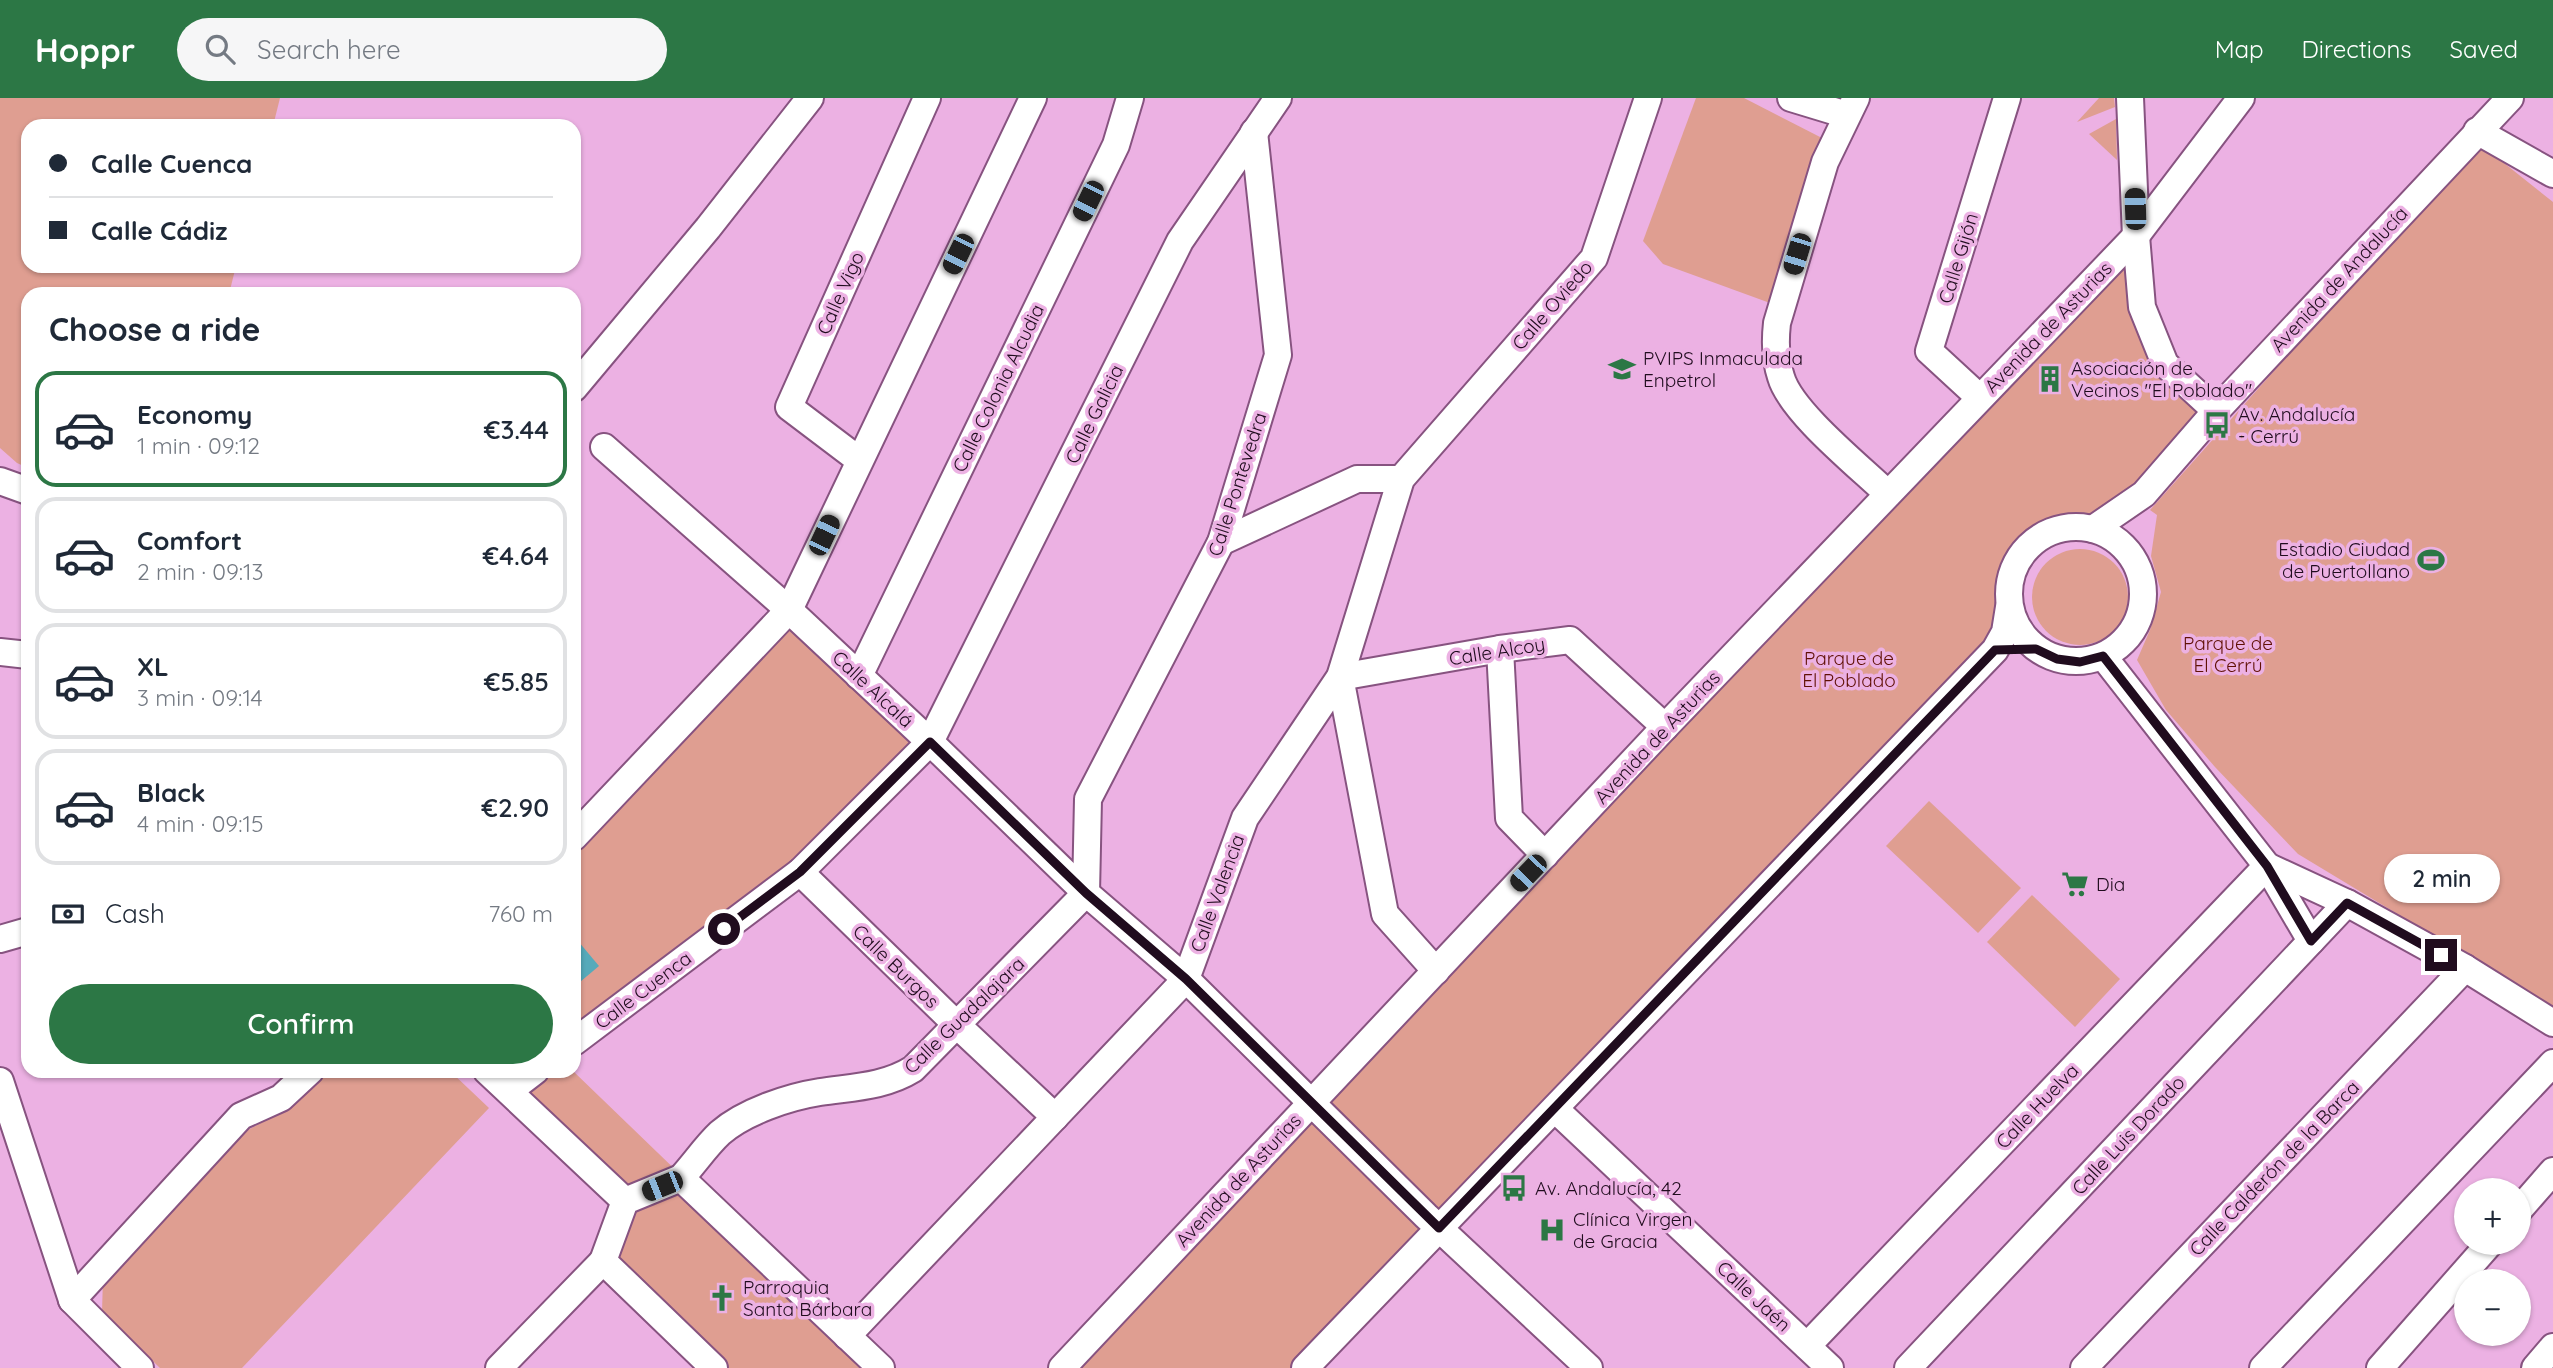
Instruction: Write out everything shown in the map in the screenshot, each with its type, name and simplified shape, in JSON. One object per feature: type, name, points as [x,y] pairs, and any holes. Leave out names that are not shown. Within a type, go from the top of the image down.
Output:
[{"type":"street","points":[[581,380],[810,98]]},
{"type":"street","name":"Calle Vigo","points":[[859,460],[789,407],[927,98]]},
{"type":"street","points":[[581,830],[789,610],[1033,98]]},
{"type":"street","name":"Calle Colonia Alcudia","points":[[859,676],[1116,145],[1130,98]]},
{"type":"street","name":"Calle Galicia","points":[[930,742],[1180,241],[1278,98]]},
{"type":"street","name":"Calle Oviedo","points":[[1401,479],[1594,258],[1648,98]]},
{"type":"street","points":[[1791,98],[1847,104],[1825,162],[1777,323],[1775,343],[1781,379],[1800,410],[1888,494]]},
{"type":"street","name":"Calle Gijón","points":[[1980,398],[1929,351],[2007,98]]},
{"type":"street","points":[[2130,98],[2142,307],[2165,364],[2216,411]]},
{"type":"street","name":"Avenida de Asturias","points":[[1062,1368],[1665,727],[2136,236],[2241,98]]},
{"type":"street","name":"Avenida de Andalucía","points":[[2093,529],[2144,494],[2216,411],[2510,98]]},
{"type":"street","points":[[2477,131],[2553,174]]},
{"type":"street","name":"Calle Pontevedra","points":[[1086,893],[1088,799],[1221,542],[1278,355],[1254,132]]},
{"type":"street","points":[[581,393],[604,355]]},
{"type":"street","name":"Calle Alcalá","points":[[604,447],[789,610],[1086,893],[1186,979],[1439,1228],[1589,1368]]},
{"type":"street","points":[[1221,542],[1357,480],[1401,479]]},
{"type":"street","name":"Calle Valencia","points":[[847,1336],[1186,979],[1245,818],[1340,677],[1401,479]]},
{"type":"street","points":[[0,481],[21,488]]},
{"type":"street","name":"Avenida de Andalucía","points":[[2131,556],[2136,512],[2144,494]]},
{"type":"street","points":[[1305,1368],[1995,650],[2005,632],[2009,583],[2017,561],[2032,543],[2047,534],[2069,527],[2093,529],[2114,539],[2131,556],[2141,578],[2143,601],[2136,624],[2113,649],[2080,662],[2057,659],[2036,649],[2019,632],[2009,607]]},
{"type":"street","name":"Calle Alcoy","points":[[1340,677],[1500,649],[1570,640],[1665,727]]},
{"type":"street","points":[[1500,649],[1509,818],[1545,855]]},
{"type":"street","points":[[1995,650],[2036,649]]},
{"type":"street","points":[[2113,649],[2134,696],[2267,866],[2311,941]]},
{"type":"street","points":[[0,652],[21,654]]},
{"type":"street","points":[[1340,677],[1385,914],[1436,971]]},
{"type":"street","name":"Calle Cuenca","points":[[581,1037],[800,872],[930,742]]},
{"type":"street","points":[[2267,866],[2347,903],[2465,968],[2553,1023]]},
{"type":"street","name":"Calle Huelva","points":[[1807,1346],[2267,866]]},
{"type":"street","name":"Calle Burgos","points":[[800,872],[1055,1116]]},
{"type":"street","name":"Calle Guadalajara","points":[[681,1178],[721,1132],[768,1105],[818,1092],[861,1089],[897,1079],[913,1069],[1086,893]]},
{"type":"street","name":"Calle Luis Dorado","points":[[1908,1368],[2347,903]]},
{"type":"street","points":[[0,939],[21,933]]},
{"type":"street","name":"Calle Calderón de la Barca","points":[[2084,1368],[2465,968]]},
{"type":"street","points":[[2263,1368],[2553,1063]]},
{"type":"street","points":[[72,1300],[241,1116],[281,1098],[302,1078]]},
{"type":"street","points":[[495,1078],[625,1200]]},
{"type":"street","points":[[509,1091],[526,1078]]},
{"type":"street","points":[[0,1081],[72,1300],[140,1368]]},
{"type":"street","name":"Calle Jaén","points":[[1555,1109],[1830,1368]]},
{"type":"street","points":[[2531,1196],[2553,1171]]},
{"type":"street","points":[[499,1368],[603,1261],[625,1200],[681,1178],[881,1368]]},
{"type":"street","points":[[2380,1368],[2480,1255]]},
{"type":"street","points":[[603,1261],[714,1368]]},
{"type":"street","points":[[2535,1368],[2553,1347]]},
{"type":"green space","points":[[0,98],[280,98],[275,119],[21,119],[21,273],[234,273],[231,287],[21,287],[21,465],[0,448]]},
{"type":"green space","points":[[1696,98],[1744,98],[1822,138],[1770,303],[1663,264],[1643,241]]},
{"type":"green space","points":[[2099,98],[2114,98],[2115,107],[2077,122]]},
{"type":"green space","points":[[2116,119],[2117,160],[2089,134]]},
{"type":"green space","name":"Parque de El Cerrú","points":[[2478,142],[2513,152],[2504,163],[2553,202],[2553,1008],[2298,854],[2215,767],[2166,710],[2137,660],[2150,630],[2161,592],[2151,556],[2157,515],[2150,510]]},
{"type":"green space","name":"Parque de El Poblado","points":[[2136,236],[2165,364],[2216,411],[2093,529],[2069,527],[2047,534],[2032,543],[2017,561],[2009,583],[2005,632],[1305,1368],[1062,1368]]},
{"type":"green space","points":[[2080,549],[2098,553],[2114,563],[2124,579],[2128,597],[2124,615],[2114,631],[2098,641],[2080,645],[2062,641],[2046,631],[2036,615],[2032,597],[2036,579],[2046,563],[2062,553]]},
{"type":"green space","points":[[789,610],[930,742],[800,872],[581,1037],[581,830]]},
{"type":"green space","points":[[1929,801],[2021,888],[1978,933],[1886,846]]},
{"type":"green space","points":[[2032,895],[2120,979],[2075,1027],[1987,942]]},
{"type":"green space","points":[[318,1078],[457,1078],[489,1108],[242,1368],[160,1368],[102,1312],[103,1278],[241,1134],[288,1107]]},
{"type":"green space","points":[[494,1078],[580,1078],[881,1368],[716,1368],[603,1261],[624,1200]]},
{"type":"shaded area","points":[[581,945],[599,966],[581,981]]},
{"type":"place","name":"PVIPS Inmaculada Enpetrol","points":[[1622,369]]},
{"type":"place","name":"Asociación de Vecinos \"El Poblado\"","points":[[2050,379]]},
{"type":"place","name":"Av. Andalucía - Cerrú","points":[[2217,425]]},
{"type":"place","name":"Estadio Ciudad de Puertollano","points":[[2431,560]]},
{"type":"place","name":"Dia","points":[[2075,884]]},
{"type":"place","name":"Av. Andalucía, 42","points":[[1514,1188]]},
{"type":"place","name":"Clínica Virgen de Gracia","points":[[1552,1230]]},
{"type":"place","name":"Parroquia Santa Bárbara","points":[[722,1298]]},
{"type":"route","points":[[724,929],[800,872],[930,742],[1086,893],[1186,979],[1439,1228],[1995,650],[2036,649],[2057,659],[2080,662],[2103,656],[2267,866],[2311,941],[2347,903],[2441,955]]}]
